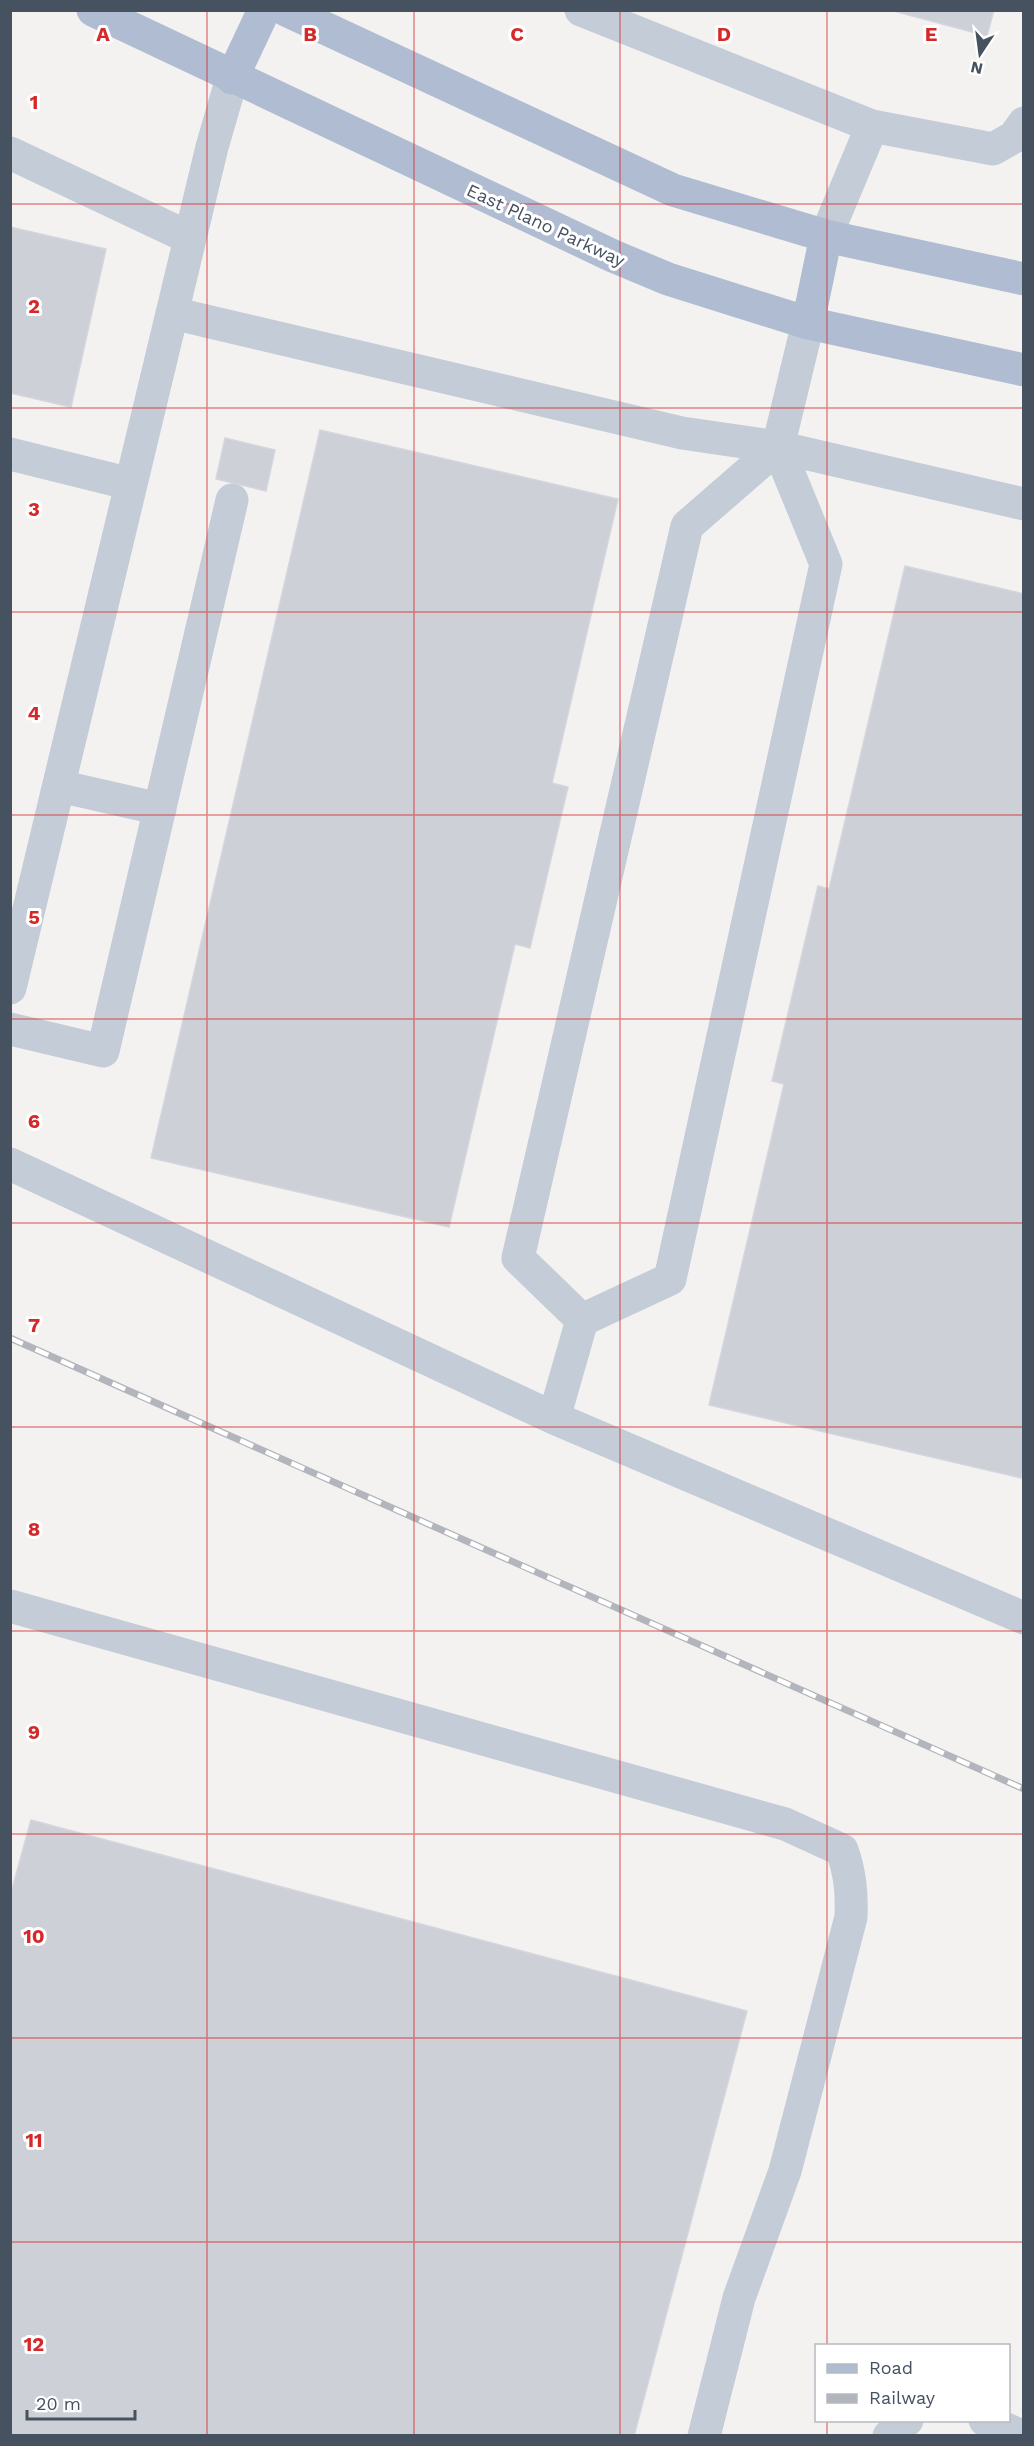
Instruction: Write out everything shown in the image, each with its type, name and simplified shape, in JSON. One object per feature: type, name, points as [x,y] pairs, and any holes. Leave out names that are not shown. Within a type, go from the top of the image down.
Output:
[{"type":"main road","name":"East Plano Parkway","points":[[93,10],[232,78],[613,256],[668,279],[808,323],[1023,370]]},
{"type":"main road","points":[[232,78],[264,10]]},
{"type":"main road","points":[[286,10],[673,190],[826,236],[1023,279]]},
{"type":"main road","points":[[808,323],[826,236]]},
{"type":"street","points":[[581,10],[872,126],[993,149],[1014,137],[1023,123]]},
{"type":"street","points":[[10,988],[212,147],[232,78]]},
{"type":"street","points":[[826,236],[872,126]]},
{"type":"street","points":[[10,153],[190,238]]},
{"type":"street","points":[[172,313],[682,433],[778,447],[1023,504]]},
{"type":"street","points":[[582,1320],[518,1258],[687,526],[778,447],[808,323]]},
{"type":"street","points":[[554,1418],[582,1320],[670,1279],[826,564],[778,447]]},
{"type":"street","points":[[10,454],[131,484]]},
{"type":"street","points":[[10,1029],[103,1051],[232,500]]},
{"type":"street","points":[[59,786],[160,809]]},
{"type":"street","points":[[10,1164],[554,1418],[1023,1618]]},
{"type":"street","points":[[10,1606],[785,1824],[842,1850],[850,1874],[851,1917],[785,2171],[740,2298],[704,2436]]},
{"type":"street","points":[[889,2436],[906,2422]]},
{"type":"street","points":[[987,2422],[1022,2436]]},
{"type":"building","points":[[890,10],[994,10],[987,36]]},
{"type":"building","points":[[10,227],[106,249],[71,407],[10,393]]},
{"type":"building","points":[[320,430],[618,499],[552,783],[568,787],[530,948],[515,944],[449,1227],[151,1158]]},
{"type":"building","points":[[225,438],[275,450],[266,491],[216,479]]},
{"type":"building","points":[[905,566],[1024,594],[1024,1466],[1021,1478],[709,1405],[784,1084],[772,1081],[818,886],[829,889]]},
{"type":"building","points":[[31,1820],[747,2011],[634,2436],[10,2436],[10,1896]]},
{"type":"railway","points":[[10,1338],[1024,1789]]}]
